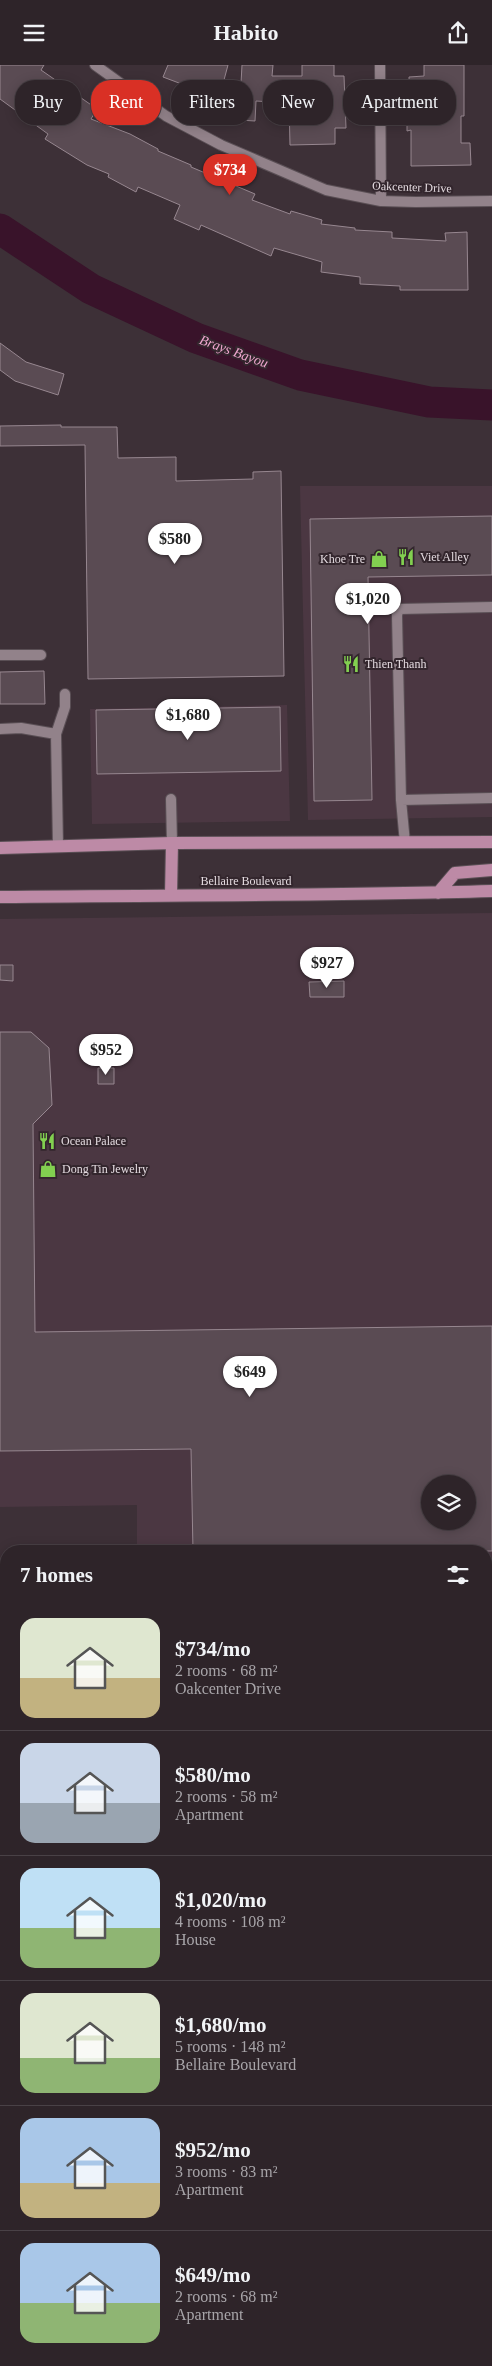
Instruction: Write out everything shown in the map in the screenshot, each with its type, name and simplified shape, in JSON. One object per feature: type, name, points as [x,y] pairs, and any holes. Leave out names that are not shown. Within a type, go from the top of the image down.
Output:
[{"type":"main road","points":[[0,848],[172,843],[492,842]]},
{"type":"main road","points":[[171,895],[172,843]]},
{"type":"main road","points":[[438,893],[455,873],[492,870]]},
{"type":"main road","name":"Bellaire Boulevard","points":[[0,897],[304,896],[492,891]]},
{"type":"street","name":"Oakcenter Drive","points":[[95,65],[166,116],[220,145],[326,190],[381,201],[416,203],[492,201]]},
{"type":"street","points":[[380,65],[381,201]]},
{"type":"street","points":[[405,843],[401,799],[398,609],[492,607]]},
{"type":"street","points":[[0,655],[41,655]]},
{"type":"street","points":[[58,846],[56,733],[66,707],[66,694]]},
{"type":"street","points":[[0,729],[21,728],[56,733]]},
{"type":"street","points":[[401,799],[492,798]]},
{"type":"street","points":[[171,799],[172,843]]},
{"type":"shaded area","points":[[300,486],[492,486],[492,817],[308,820]]},
{"type":"shaded area","points":[[287,705],[290,821],[92,824],[90,709]]},
{"type":"shaded area","points":[[492,913],[492,1545],[137,1545],[137,1505],[0,1507],[0,919]]},
{"type":"building","points":[[0,65],[44,65],[41,70],[55,80],[15,80],[15,110],[0,99]]},
{"type":"building","points":[[168,65],[228,65],[224,80],[171,80],[163,77]]},
{"type":"building","points":[[242,65],[273,65],[272,76],[302,76],[302,65],[334,65],[334,76],[344,76],[343,125],[346,125],[346,128],[335,128],[335,144],[290,145],[290,125],[333,125],[333,80],[263,80],[263,101],[256,101],[255,121],[253,121],[253,80],[241,80]]},
{"type":"building","points":[[424,65],[464,65],[464,116],[461,116],[461,143],[470,143],[471,165],[411,166],[411,130],[407,131],[407,125],[456,125],[456,80],[409,80],[409,77],[424,76]]},
{"type":"building","points":[[81,98],[91,105],[91,125],[107,125],[130,134],[158,149],[158,151],[191,165],[191,167],[255,194],[252,200],[290,214],[291,211],[322,220],[321,224],[355,228],[355,230],[392,232],[392,238],[446,241],[445,233],[467,232],[468,290],[400,290],[400,286],[360,284],[360,277],[321,272],[322,262],[274,248],[271,256],[201,225],[199,230],[174,219],[180,205],[138,187],[136,192],[108,177],[109,174],[87,165],[45,139],[48,134],[36,125],[81,125]]},
{"type":"building","points":[[0,343],[26,362],[64,374],[58,395],[15,381],[0,370]]},
{"type":"building","points":[[61,425],[61,427],[117,427],[118,458],[176,457],[176,481],[253,479],[253,472],[281,471],[284,676],[88,679],[85,445],[0,446],[0,426]]},
{"type":"building","points":[[492,516],[492,575],[368,577],[372,800],[314,801],[310,519]]},
{"type":"building","points":[[44,671],[45,704],[0,704],[0,672]]},
{"type":"building","points":[[280,707],[281,771],[97,774],[96,710]]},
{"type":"building","points":[[0,965],[13,965],[13,981],[0,980]]},
{"type":"building","points":[[344,981],[344,997],[310,997],[309,982]]},
{"type":"building","points":[[0,1032],[31,1032],[49,1048],[52,1105],[33,1124],[35,1332],[492,1326],[492,1545],[193,1545],[191,1449],[0,1451]]},
{"type":"building","points":[[98,1068],[114,1068],[114,1084],[98,1084]]},
{"type":"waterway","name":"Brays Bayou","points":[[0,229],[91,289],[196,338],[300,375],[429,402],[492,405]]},
{"type":"place","name":"Viet Alley","points":[[406,557]]},
{"type":"place","name":"Khoe Tre","points":[[379,559]]},
{"type":"place","name":"Thien Thanh","points":[[351,664]]},
{"type":"place","name":"Ocean Palace","points":[[47,1141]]},
{"type":"place","name":"Dong Tin Jewelry","points":[[48,1169]]}]
